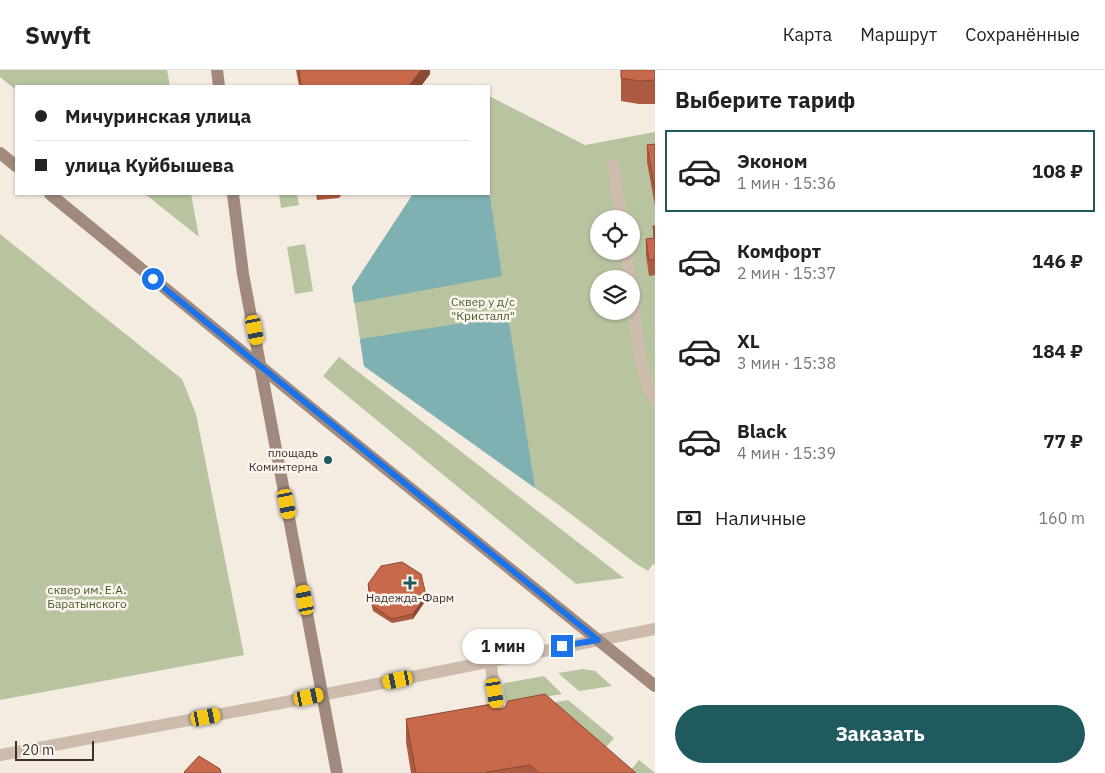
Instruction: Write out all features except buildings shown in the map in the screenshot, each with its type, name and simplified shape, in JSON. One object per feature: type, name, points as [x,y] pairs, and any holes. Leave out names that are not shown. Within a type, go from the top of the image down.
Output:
[{"type":"main road","points":[[216,70],[219,85]]},
{"type":"main road","points":[[0,153],[15,165]]},
{"type":"main road","points":[[51,195],[655,686]]},
{"type":"main road","points":[[233,195],[243,274],[337,773]]},
{"type":"street","points":[[613,164],[620,210]]},
{"type":"street","points":[[635,320],[644,377],[649,392],[655,399]]},
{"type":"street","points":[[0,755],[655,629]]},
{"type":"street","points":[[490,660],[500,725]]},
{"type":"green space","points":[[0,70],[167,70],[170,85],[15,85],[15,89],[0,77]]},
{"type":"green space","name":"Сквер у д/с \"Кристалл\"","points":[[490,97],[585,145],[655,132],[655,565],[653,564],[648,571],[364,366],[352,287],[412,195],[490,195]]},
{"type":"green space","points":[[146,195],[191,195],[199,237]]},
{"type":"green space","points":[[279,195],[297,195],[299,205],[281,208]]},
{"type":"green space","name":"сквер им. Е.А. Баратынского","points":[[0,234],[182,379],[196,414],[244,655],[0,700]]},
{"type":"green space","points":[[305,244],[313,291],[295,294],[287,247]]},
{"type":"green space","points":[[339,357],[624,578],[576,584],[323,376]]},
{"type":"green space","points":[[583,669],[595,671],[612,686],[579,691],[558,673]]},
{"type":"green space","points":[[544,676],[562,694],[506,703],[503,685],[505,683]]},
{"type":"green space","points":[[568,700],[614,738],[595,760],[522,708]]},
{"type":"green space","points":[[639,760],[655,773],[630,773]]},
{"type":"water","points":[[412,195],[490,195],[502,276],[354,303],[352,287]]},
{"type":"water","points":[[508,316],[535,488],[364,366],[360,339]]},
{"type":"place","name":"площадь Коминтерна","points":[[328,460]]},
{"type":"place","name":"Надежда-Фарм","points":[[410,583]]},
{"type":"route","points":[[153,279],[598,640],[562,646]]}]
